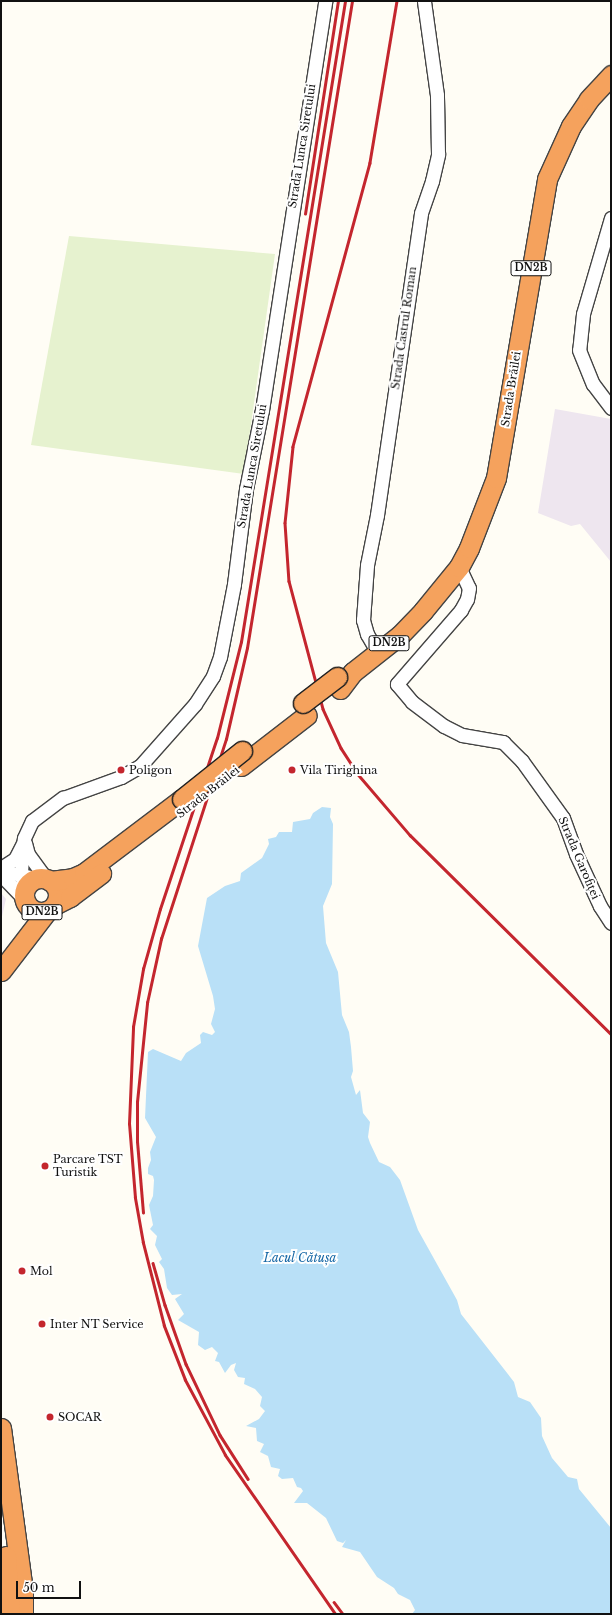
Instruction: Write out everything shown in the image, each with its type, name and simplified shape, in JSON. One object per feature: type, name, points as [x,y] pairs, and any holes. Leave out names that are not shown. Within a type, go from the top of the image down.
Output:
[{"type":"highway","name":"Strada Brăilei","points":[[1,971],[51,908],[70,897],[182,806],[378,653],[422,611],[459,567],[485,512],[496,478],[547,179],[571,126],[589,99],[611,75]]},
{"type":"highway","name":"Strada Brăilei","points":[[46,880],[74,878],[84,873],[182,806]]},
{"type":"highway","name":"DN2B","points":[[1,954],[20,926],[26,901],[31,882],[46,880],[57,889],[51,908],[38,912],[26,901]]},
{"type":"highway","points":[[1,1428],[23,1590],[23,1614]]},
{"type":"highway","points":[[1,1519],[10,1614]]},
{"type":"street","name":"Strada Lunca Siretului","points":[[26,901],[21,874],[24,838],[32,821],[55,802],[129,773],[146,761],[195,704],[217,667],[227,625],[246,489],[262,410],[326,1]]},
{"type":"street","name":"Strada Castrul Roman","points":[[378,653],[367,634],[363,620],[367,565],[377,515],[421,213],[432,181],[438,154],[437,95],[424,1]]},
{"type":"street","points":[[611,218],[583,314],[580,350],[593,384],[611,408]]},
{"type":"street","name":"Strada Garofiței","points":[[459,567],[469,588],[467,599],[461,610],[398,684],[412,702],[444,726],[462,735],[503,742],[522,761],[563,818],[576,854],[600,906],[611,923]]},
{"type":"street","points":[[1,868],[15,859],[24,838]]},
{"type":"street","points":[[24,838],[28,854],[46,880]]},
{"type":"street","points":[[1,871],[46,880]]},
{"type":"street","points":[[1,875],[11,882],[26,901]]},
{"type":"shaded area","points":[[555,409],[611,419],[611,562],[580,524],[571,526],[538,513]]},
{"type":"shaded area","points":[[1,893],[6,899],[1,921]]},
{"type":"green space","points":[[69,236],[275,254],[244,474],[31,445]]},
{"type":"water","name":"Lacul Cătușa","points":[[322,807],[331,808],[330,817],[333,824],[332,884],[323,906],[326,943],[338,972],[342,1015],[349,1032],[351,1047],[353,1071],[351,1077],[356,1095],[360,1090],[363,1113],[370,1122],[368,1137],[370,1143],[379,1162],[390,1167],[400,1180],[418,1230],[457,1300],[461,1314],[514,1382],[518,1397],[530,1402],[541,1418],[542,1436],[552,1458],[568,1477],[577,1479],[579,1489],[611,1528],[611,1614],[412,1614],[415,1610],[410,1600],[398,1594],[394,1588],[377,1577],[360,1552],[342,1547],[346,1540],[343,1543],[337,1541],[326,1518],[307,1503],[294,1503],[303,1491],[301,1488],[297,1487],[293,1478],[282,1479],[278,1476],[280,1469],[271,1467],[268,1456],[260,1452],[264,1444],[257,1441],[256,1428],[246,1426],[259,1419],[265,1411],[260,1406],[262,1397],[255,1389],[244,1384],[245,1378],[238,1377],[234,1370],[236,1363],[231,1365],[225,1373],[219,1362],[215,1361],[218,1353],[212,1347],[205,1350],[198,1345],[199,1332],[178,1320],[184,1314],[175,1299],[182,1294],[172,1295],[167,1288],[164,1269],[159,1262],[162,1259],[155,1245],[157,1236],[150,1229],[153,1225],[149,1205],[153,1196],[154,1180],[153,1176],[148,1174],[148,1168],[151,1160],[150,1152],[156,1137],[145,1118],[148,1052],[153,1049],[181,1061],[186,1053],[201,1043],[200,1035],[203,1032],[212,1035],[215,1032],[211,1024],[215,1009],[213,996],[198,946],[207,898],[225,886],[240,881],[241,873],[262,858],[269,844],[268,839],[276,837],[279,832],[292,832],[293,822],[310,819],[313,813]]},
{"type":"railway","points":[[305,214],[338,1]]},
{"type":"railway","points":[[335,1614],[225,1455],[185,1380],[164,1326],[143,1243],[135,1198],[129,1124],[133,1027],[143,969],[160,909],[217,738],[241,642],[345,1]]},
{"type":"railway","points":[[143,1213],[137,1142],[137,1102],[147,1003],[161,939],[226,739],[247,648],[352,1]]},
{"type":"railway","points":[[397,1],[370,163],[293,447],[285,523],[289,581],[323,709],[341,748],[357,773],[410,835],[611,1034]]},
{"type":"railway","points":[[153,1263],[165,1305],[186,1364],[220,1435],[248,1479]]},
{"type":"railway","points":[[334,1602],[343,1614]]},
{"type":"place","name":"Poligon","points":[[121,770]]},
{"type":"place","name":"Vila Tirighina","points":[[292,770]]},
{"type":"place","name":"Parcare TST Turistik","points":[[45,1166]]},
{"type":"place","name":"Mol","points":[[22,1271]]},
{"type":"place","name":"Inter NT Service","points":[[42,1324]]},
{"type":"place","name":"SOCAR","points":[[50,1417]]}]
